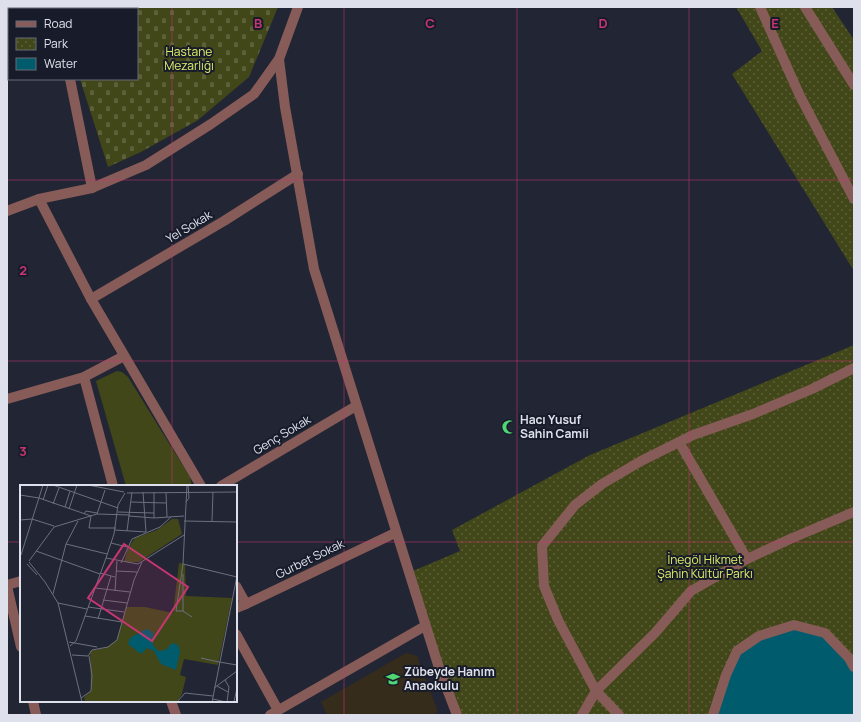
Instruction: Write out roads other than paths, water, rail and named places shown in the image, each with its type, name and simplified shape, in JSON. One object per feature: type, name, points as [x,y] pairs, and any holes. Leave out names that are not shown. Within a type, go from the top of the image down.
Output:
[{"type":"street","points":[[7,211],[39,199],[92,188],[146,165],[211,124],[254,94],[279,59],[298,7]]},
{"type":"street","points":[[760,7],[800,96],[854,199]]},
{"type":"street","points":[[805,7],[854,85]]},
{"type":"street","points":[[279,59],[285,107],[314,269],[395,533],[440,671],[457,715]]},
{"type":"street","points":[[70,80],[92,188]]},
{"type":"street","name":"Yel Sokak","points":[[91,299],[224,221],[298,174]]},
{"type":"street","points":[[39,199],[91,299],[200,485]]},
{"type":"street","points":[[7,399],[84,377],[124,356]]},
{"type":"street","points":[[619,715],[596,691],[558,620],[544,586],[542,546],[575,505],[602,484],[641,461],[693,435],[753,414],[812,389],[854,368]]},
{"type":"street","points":[[84,377],[113,485]]},
{"type":"street","name":"Genç Sokak","points":[[223,485],[356,406]]},
{"type":"street","points":[[679,442],[747,558]]},
{"type":"street","points":[[582,715],[596,691],[655,633],[691,591],[747,558],[854,512]]},
{"type":"street","name":"Gurbet Sokak","points":[[237,608],[395,533]]},
{"type":"street","points":[[20,580],[7,586],[20,643]]},
{"type":"street","points":[[237,588],[246,604]]},
{"type":"street","points":[[713,715],[726,675],[737,651],[759,636],[794,625],[825,634],[849,658],[854,667]]},
{"type":"street","points":[[237,636],[274,712],[425,626]]},
{"type":"street","points":[[33,702],[36,715]]},
{"type":"street","points":[[171,702],[176,715]]},
{"type":"water","points":[[794,625],[825,633],[854,667],[854,715],[713,715],[737,651]]},
{"type":"place","name":"Hacı Yusuf Sahin Camii","points":[[509,427]]},
{"type":"place","name":"Zübeyde Hanım Anaokulu","points":[[393,679]]},
{"type":"park label","name":"Hastane Mezarlığı","points":[[189,59]]},
{"type":"park label","name":"İnegöl Hikmet Şahin Kültür Parkı","points":[[705,567]]}]
